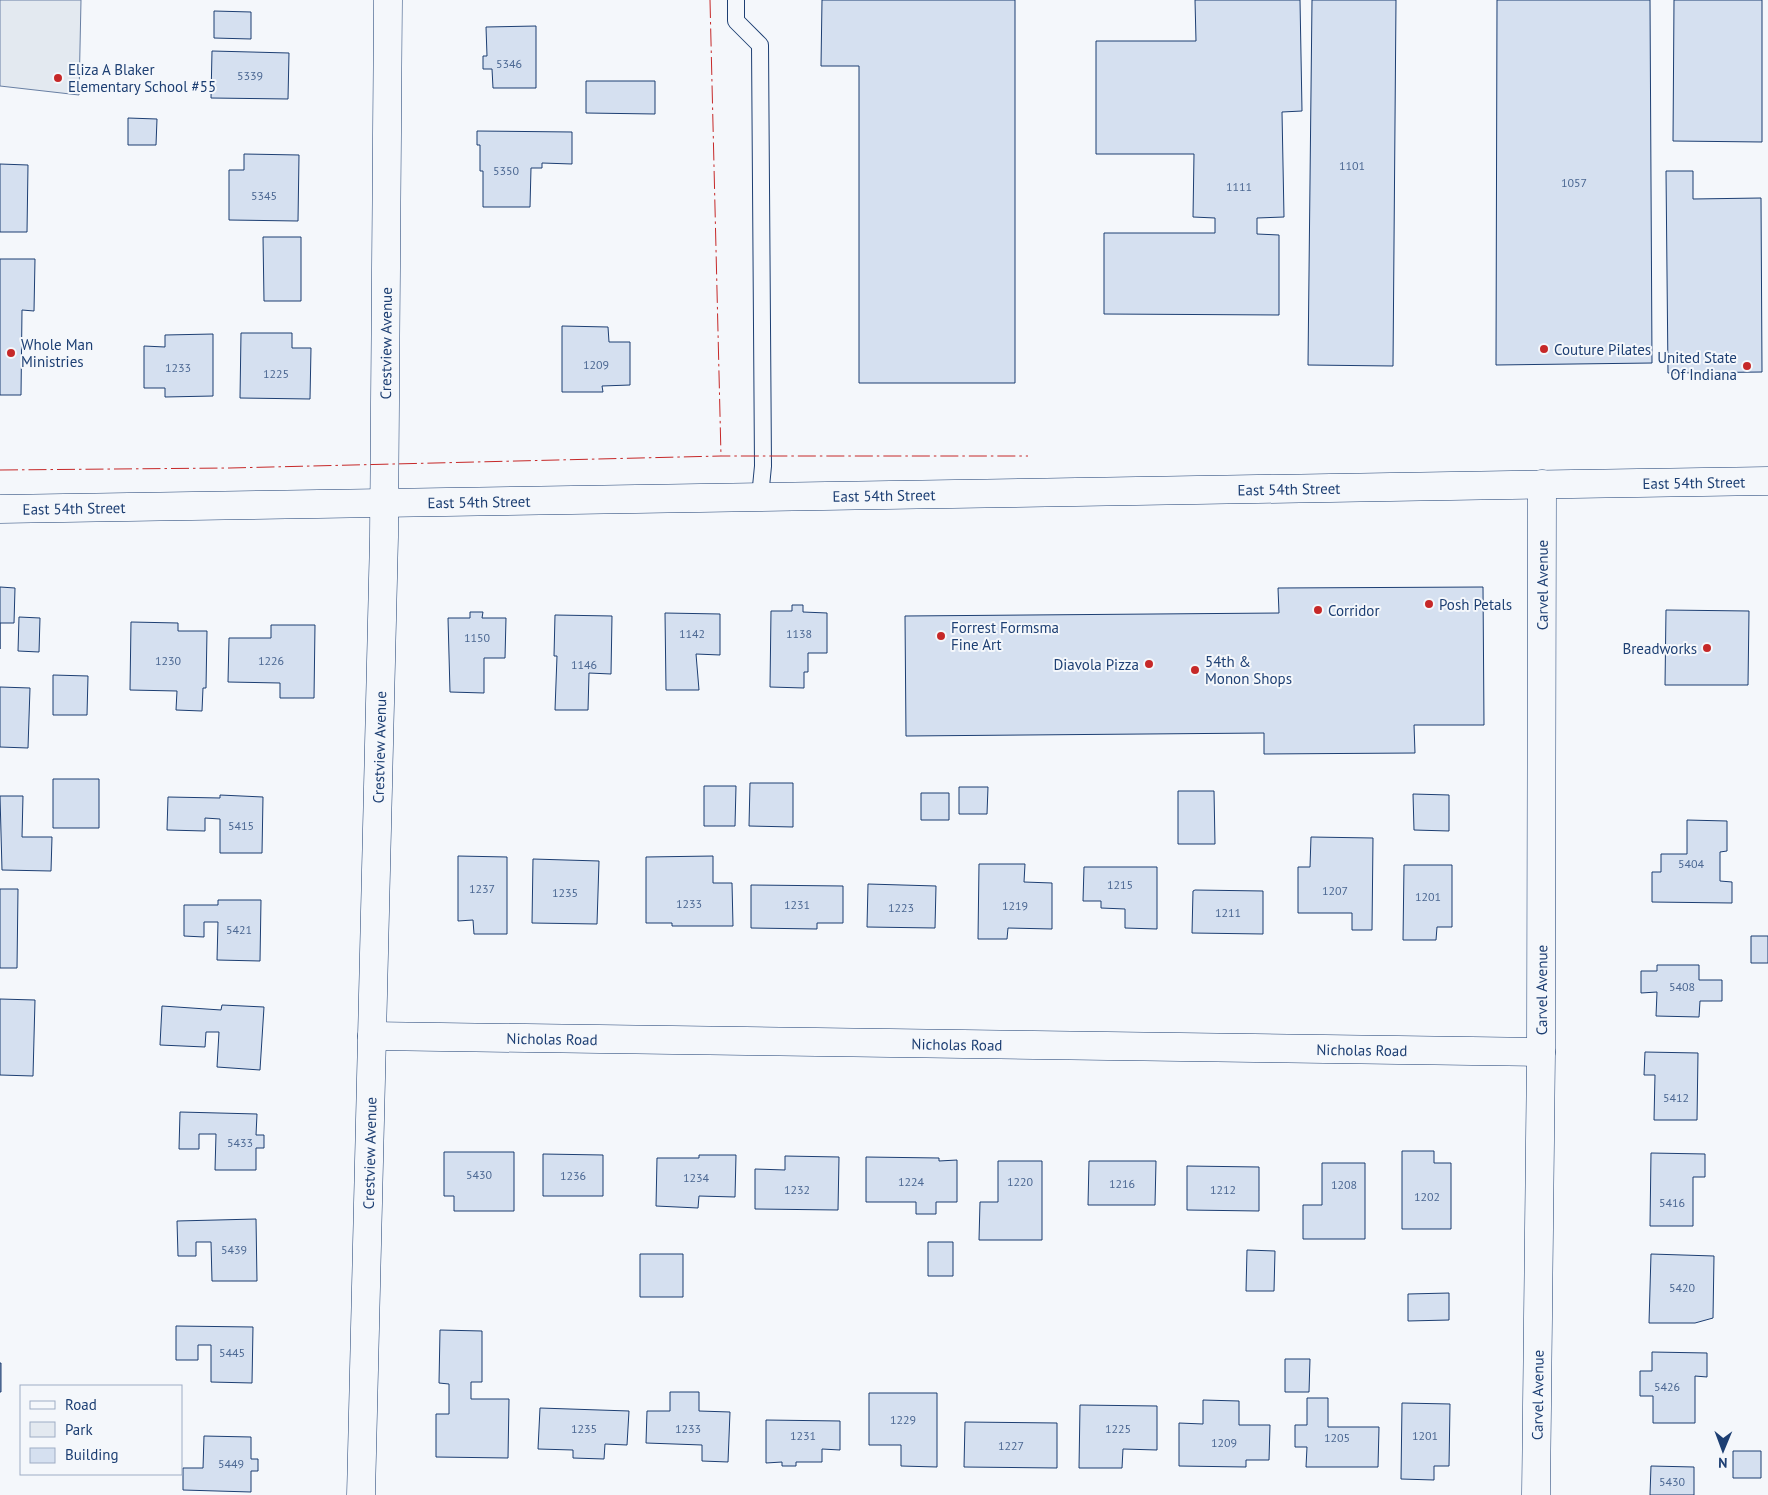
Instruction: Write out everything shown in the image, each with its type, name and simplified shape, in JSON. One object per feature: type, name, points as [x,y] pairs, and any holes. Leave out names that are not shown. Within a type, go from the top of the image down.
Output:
[{"type":"street","name":"Crestview Avenue","points":[[361,1495],[384,503],[388,0]]},
{"type":"street","name":"East 54th Street","points":[[0,509],[1768,480]]},
{"type":"street","name":"Carvel Avenue","points":[[1536,1495],[1541,1052],[1542,484]]},
{"type":"street","name":"Nicholas Road","points":[[372,1036],[1541,1052]]},
{"type":"lane","points":[[736,0],[736,21],[760,45],[763,466],[760,497]]},
{"type":"green space","points":[[0,0],[81,0],[79,95],[0,86]]},
{"type":"building","points":[[822,0],[1015,0],[1015,383],[859,383],[859,66],[821,66]]},
{"type":"building","points":[[1195,0],[1300,0],[1302,111],[1282,112],[1284,217],[1257,218],[1257,234],[1279,235],[1279,315],[1104,314],[1104,233],[1215,233],[1215,218],[1193,217],[1194,154],[1096,154],[1096,41],[1196,41]]},
{"type":"building","points":[[1312,0],[1396,0],[1393,366],[1308,365]]},
{"type":"building","points":[[1497,0],[1650,0],[1652,363],[1496,365]]},
{"type":"building","points":[[1674,0],[1762,0],[1762,142],[1673,141]]},
{"type":"building","points":[[214,11],[251,12],[251,39],[214,38]]},
{"type":"building","points":[[536,26],[536,88],[493,88],[492,69],[483,69],[483,56],[487,56],[486,27]]},
{"type":"building","points":[[212,51],[289,53],[288,99],[211,98]]},
{"type":"building","points":[[586,81],[655,81],[655,114],[586,113]]},
{"type":"building","points":[[128,118],[157,119],[156,145],[128,145]]},
{"type":"building","points":[[477,131],[572,132],[572,164],[542,163],[542,168],[531,168],[530,207],[483,207],[483,171],[480,171],[480,145],[477,145]]},
{"type":"building","points":[[244,154],[299,155],[298,221],[229,220],[229,170],[244,170]]},
{"type":"building","points":[[0,164],[28,165],[27,232],[0,232]]},
{"type":"building","points":[[1666,171],[1693,171],[1693,199],[1761,198],[1762,372],[1668,373]]},
{"type":"building","points":[[263,237],[301,237],[301,301],[264,301]]},
{"type":"building","name":"Whole Man Ministries","points":[[0,259],[35,259],[34,311],[22,310],[21,395],[0,395]]},
{"type":"building","points":[[562,326],[608,327],[609,342],[630,342],[630,385],[602,386],[603,392],[562,392]]},
{"type":"building","points":[[241,333],[292,333],[292,348],[311,348],[310,399],[240,398]]},
{"type":"building","points":[[213,334],[213,396],[165,397],[165,388],[144,388],[144,346],[165,347],[165,335]]},
{"type":"building","points":[[0,587],[15,588],[14,623],[0,623]]},
{"type":"building","name":"54th & Monon Shops","points":[[1483,587],[1484,725],[1414,725],[1415,753],[1264,754],[1264,733],[906,736],[905,616],[1279,613],[1278,588]]},
{"type":"building","points":[[792,605],[803,605],[803,612],[827,613],[827,653],[808,653],[808,672],[804,672],[804,688],[770,687],[771,611],[792,611]]},
{"type":"building","name":"Breadworks","points":[[1666,610],[1749,611],[1748,685],[1665,685]]},
{"type":"building","points":[[470,612],[483,612],[482,618],[506,618],[505,658],[484,658],[484,693],[450,692],[448,618],[470,618]]},
{"type":"building","points":[[665,613],[720,614],[720,655],[696,654],[699,690],[666,690]]},
{"type":"building","points":[[555,615],[612,616],[611,674],[589,673],[588,710],[555,710],[557,656],[554,656]]},
{"type":"building","points":[[19,617],[40,618],[39,652],[18,651]]},
{"type":"building","points":[[131,622],[178,623],[178,631],[207,631],[206,688],[203,688],[202,711],[176,710],[177,691],[130,690]]},
{"type":"building","points":[[271,625],[315,625],[314,698],[280,698],[280,683],[228,682],[229,638],[271,638]]},
{"type":"building","points":[[53,675],[88,676],[87,715],[53,715]]},
{"type":"building","points":[[0,687],[30,688],[28,748],[0,747]]},
{"type":"building","points":[[53,779],[99,779],[99,828],[53,828]]},
{"type":"building","points":[[750,783],[793,783],[793,827],[749,826]]},
{"type":"building","points":[[704,786],[736,786],[735,826],[704,826]]},
{"type":"building","points":[[959,787],[988,787],[987,814],[959,814]]},
{"type":"building","points":[[1178,791],[1214,791],[1215,844],[1178,844]]},
{"type":"building","points":[[921,793],[949,793],[949,820],[921,820]]},
{"type":"building","points":[[1413,794],[1449,795],[1449,831],[1414,830]]},
{"type":"building","points":[[220,795],[263,797],[262,853],[220,853],[220,819],[205,818],[205,831],[167,830],[168,797],[220,798]]},
{"type":"building","points":[[0,796],[23,796],[22,837],[52,837],[51,871],[2,870]]},
{"type":"building","points":[[1687,820],[1727,821],[1727,851],[1720,852],[1720,881],[1732,882],[1732,903],[1652,902],[1652,872],[1661,872],[1661,854],[1687,854]]},
{"type":"building","points":[[1311,837],[1373,838],[1372,930],[1352,930],[1352,913],[1298,913],[1298,867],[1310,867]]},
{"type":"building","points":[[458,856],[507,857],[507,934],[474,934],[473,920],[458,921]]},
{"type":"building","points":[[713,856],[713,883],[732,883],[733,926],[672,926],[672,923],[646,923],[646,857]]},
{"type":"building","points":[[533,859],[599,861],[597,924],[532,923]]},
{"type":"building","points":[[979,864],[1025,864],[1024,882],[1052,883],[1052,929],[1008,928],[1007,939],[978,939]]},
{"type":"building","points":[[1404,865],[1452,865],[1452,927],[1437,927],[1436,940],[1403,940]]},
{"type":"building","points":[[1084,867],[1157,867],[1157,929],[1125,928],[1125,909],[1101,908],[1101,901],[1083,901]]},
{"type":"building","points":[[868,884],[936,886],[935,928],[867,927]]},
{"type":"building","points":[[751,885],[843,886],[843,923],[817,923],[817,929],[751,928]]},
{"type":"building","points":[[0,889],[18,889],[17,968],[0,968]]},
{"type":"building","points":[[1193,891],[1263,891],[1263,934],[1192,933]]},
{"type":"building","points":[[218,900],[261,900],[260,961],[217,960],[218,922],[204,922],[204,937],[184,936],[184,905],[218,905]]},
{"type":"building","points":[[1751,936],[1768,936],[1768,963],[1751,963]]},
{"type":"building","points":[[1657,965],[1699,965],[1699,980],[1722,980],[1722,1001],[1700,1001],[1699,1017],[1656,1016],[1657,992],[1641,993],[1641,971],[1657,971]]},
{"type":"building","points":[[0,999],[35,1000],[33,1076],[0,1075]]},
{"type":"building","points":[[222,1005],[264,1007],[260,1070],[217,1067],[219,1032],[206,1032],[205,1047],[160,1045],[162,1006],[221,1010]]},
{"type":"building","points":[[1645,1052],[1698,1053],[1697,1120],[1654,1120],[1655,1075],[1644,1075]]},
{"type":"building","points":[[180,1112],[257,1114],[256,1135],[264,1135],[264,1148],[256,1148],[256,1170],[215,1170],[216,1134],[199,1134],[199,1149],[179,1149]]},
{"type":"building","points":[[1402,1151],[1434,1151],[1434,1163],[1451,1163],[1451,1229],[1402,1229]]},
{"type":"building","points":[[444,1152],[514,1152],[514,1211],[454,1211],[454,1196],[444,1196]]},
{"type":"building","points":[[1651,1153],[1705,1154],[1705,1177],[1693,1177],[1693,1226],[1650,1226]]},
{"type":"building","points":[[543,1154],[603,1155],[603,1196],[543,1196]]},
{"type":"building","points":[[699,1155],[736,1155],[735,1197],[699,1196],[698,1208],[656,1206],[657,1158],[699,1158]]},
{"type":"building","points":[[785,1156],[839,1157],[838,1210],[755,1209],[755,1169],[785,1170]]},
{"type":"building","points":[[866,1157],[939,1158],[939,1161],[957,1160],[957,1202],[936,1202],[936,1214],[916,1214],[916,1202],[866,1202]]},
{"type":"building","points":[[998,1161],[1042,1161],[1042,1240],[979,1240],[980,1202],[998,1202]]},
{"type":"building","points":[[1089,1161],[1156,1161],[1155,1205],[1088,1205]]},
{"type":"building","points":[[1322,1163],[1365,1163],[1365,1239],[1303,1239],[1303,1205],[1322,1205]]},
{"type":"building","points":[[1187,1166],[1259,1167],[1259,1211],[1187,1210]]},
{"type":"building","points":[[256,1219],[257,1281],[212,1281],[211,1242],[196,1242],[196,1256],[178,1256],[177,1221]]},
{"type":"building","points":[[928,1242],[953,1242],[953,1276],[928,1276]]},
{"type":"building","points":[[1247,1250],[1275,1251],[1274,1291],[1246,1291]]},
{"type":"building","points":[[640,1254],[683,1254],[683,1297],[640,1297]]},
{"type":"building","points":[[1651,1254],[1714,1256],[1713,1318],[1695,1323],[1649,1323]]},
{"type":"building","points":[[1449,1293],[1449,1320],[1408,1321],[1408,1294]]},
{"type":"building","points":[[176,1326],[253,1327],[252,1383],[211,1382],[211,1345],[198,1345],[198,1360],[176,1360]]},
{"type":"building","points":[[440,1330],[482,1331],[482,1382],[471,1382],[471,1399],[509,1399],[508,1458],[436,1457],[436,1414],[449,1414],[449,1384],[439,1383]]},
{"type":"building","points":[[1652,1352],[1707,1353],[1707,1377],[1695,1376],[1695,1423],[1653,1423],[1653,1396],[1640,1396],[1640,1371],[1652,1371]]},
{"type":"building","points":[[1285,1359],[1310,1359],[1309,1392],[1285,1392]]},
{"type":"building","points":[[1,1363],[1,1392],[0,1392]]},
{"type":"building","points":[[670,1392],[699,1392],[699,1411],[730,1412],[728,1462],[702,1461],[702,1445],[646,1443],[647,1411],[670,1411]]},
{"type":"building","points":[[869,1393],[937,1393],[937,1467],[901,1466],[901,1445],[869,1445]]},
{"type":"building","points":[[1307,1398],[1328,1398],[1328,1427],[1379,1427],[1378,1467],[1306,1467],[1307,1447],[1295,1447],[1295,1425],[1307,1425]]},
{"type":"building","points":[[1203,1400],[1239,1401],[1239,1425],[1270,1425],[1269,1460],[1246,1460],[1246,1467],[1179,1466],[1179,1423],[1203,1424]]},
{"type":"building","points":[[1402,1403],[1450,1404],[1449,1466],[1434,1466],[1434,1480],[1401,1479]]},
{"type":"building","points":[[1080,1405],[1157,1406],[1157,1450],[1123,1449],[1122,1468],[1079,1468]]},
{"type":"building","points":[[540,1408],[629,1411],[627,1445],[605,1444],[604,1459],[573,1458],[573,1450],[538,1449]]},
{"type":"building","points":[[766,1420],[840,1421],[840,1450],[822,1449],[822,1462],[796,1462],[796,1466],[782,1466],[782,1462],[766,1463]]},
{"type":"building","points":[[965,1422],[1057,1423],[1057,1468],[964,1467]]},
{"type":"building","points":[[204,1436],[251,1437],[251,1459],[258,1459],[258,1471],[251,1471],[251,1492],[183,1490],[183,1468],[203,1468]]},
{"type":"building","points":[[1733,1451],[1761,1451],[1761,1478],[1733,1478]]},
{"type":"building","points":[[1651,1466],[1694,1467],[1694,1495],[1650,1495]]},
{"type":"power","points":[[710,0],[721,456]]},
{"type":"power","points":[[0,470],[230,468],[721,456],[1028,456]]},
{"type":"place","name":"Eliza A Blaker Elementary School #55","points":[[58,78]]},
{"type":"place","name":"Couture Pilates","points":[[1544,349]]},
{"type":"place","name":"Whole Man Ministries","points":[[11,353]]},
{"type":"place","name":"United State Of Indiana","points":[[1747,366]]},
{"type":"place","name":"Posh Petals","points":[[1429,604]]},
{"type":"place","name":"Corridor","points":[[1318,610]]},
{"type":"place","name":"Forrest Formsma Fine Art","points":[[941,636]]},
{"type":"place","name":"Breadworks","points":[[1707,648]]},
{"type":"place","name":"Diavola Pizza","points":[[1149,664]]},
{"type":"place","name":"54th & Monon Shops","points":[[1195,670]]}]
